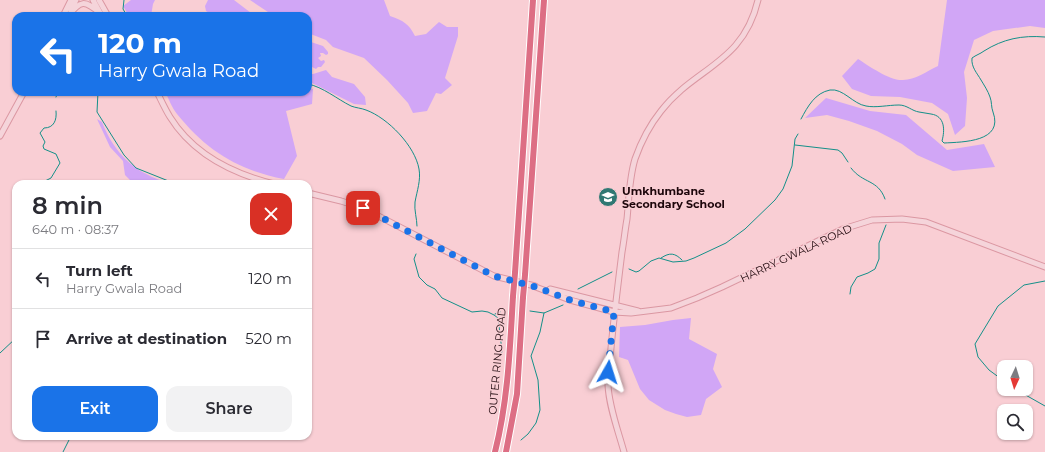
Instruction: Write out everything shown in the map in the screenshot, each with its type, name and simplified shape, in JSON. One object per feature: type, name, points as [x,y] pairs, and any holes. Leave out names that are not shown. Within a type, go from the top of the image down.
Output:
[{"type":"highway","name":"OUTER RING ROAD","points":[[495,452],[502,420],[506,388],[533,0]]},
{"type":"highway","points":[[506,452],[513,419],[517,387],[544,0]]},
{"type":"main road","points":[[65,12],[71,0]]},
{"type":"main road","points":[[70,12],[76,0]]},
{"type":"main road","points":[[93,0],[100,12]]},
{"type":"main road","points":[[99,0],[106,12]]},
{"type":"main road","points":[[624,452],[610,400],[607,382],[613,318],[627,220],[631,177],[636,158],[646,134],[658,114],[675,96],[724,58],[738,43],[751,22],[758,0]]},
{"type":"main road","points":[[71,12],[78,4],[84,2],[89,3],[99,12]]},
{"type":"main road","points":[[0,136],[22,96]]},
{"type":"main road","points":[[159,96],[170,118],[201,150],[232,170],[259,180]]},
{"type":"main road","name":"HARRY GWALA ROAD","points":[[312,193],[341,200],[363,208],[494,276],[639,312]]},
{"type":"main road","name":"HARRY GWALA ROAD","points":[[533,286],[570,300],[614,312],[630,313],[671,308],[697,298],[843,229],[872,220],[902,219],[926,222],[1045,267]]},
{"type":"main road","points":[[613,318],[630,313]]},
{"type":"shaded area","points":[[131,0],[155,0],[152,12],[127,12],[123,6]]},
{"type":"shaded area","points":[[208,0],[234,0],[250,12],[208,12],[205,6]]},
{"type":"shaded area","points":[[250,0],[384,0],[390,16],[406,23],[415,36],[426,34],[439,22],[447,27],[458,27],[458,36],[445,78],[452,85],[441,94],[436,93],[427,111],[413,113],[408,103],[364,58],[333,47],[326,40],[312,35],[312,12],[268,12]]},
{"type":"shaded area","points":[[947,0],[1045,0],[1045,28],[1030,26],[993,31],[974,40],[964,72],[967,98],[965,126],[955,135],[948,114],[932,103],[900,97],[871,96],[852,89],[842,76],[858,59],[880,72],[898,80],[912,79],[938,66]]},
{"type":"shaded area","points":[[312,42],[323,46],[328,52],[326,55],[320,53],[321,56],[318,58],[321,61],[324,60],[325,62],[321,67],[316,69],[312,67]]},
{"type":"shaded area","points":[[326,70],[332,77],[354,84],[365,97],[366,105],[354,104],[312,83],[313,74]]},
{"type":"shaded area","points":[[313,89],[312,104],[286,111],[297,156],[284,179],[252,170],[224,157],[188,127],[172,106],[167,96],[312,96]]},
{"type":"shaded area","points":[[826,98],[870,111],[906,115],[947,150],[984,144],[995,167],[953,171],[917,155],[902,144],[877,131],[827,115],[805,118]]},
{"type":"shaded area","points":[[97,119],[102,122],[110,139],[122,156],[136,168],[160,180],[130,180],[125,175],[123,161],[110,147]]},
{"type":"shaded area","points":[[691,318],[689,339],[717,354],[713,369],[722,387],[706,399],[701,415],[687,417],[665,410],[649,400],[640,389],[628,360],[619,357],[620,327]]},
{"type":"waterway","points":[[124,0],[123,9],[125,12]]},
{"type":"waterway","points":[[801,119],[809,105],[816,97],[830,90],[835,90],[861,105],[874,107],[902,105],[916,111],[936,115],[943,124],[944,132],[942,141],[944,143],[971,141],[980,138],[987,135],[993,129],[995,122],[990,97],[973,67],[972,58],[998,43],[1021,37],[1045,37]]},
{"type":"waterway","points":[[312,85],[325,90],[351,106],[364,109],[383,119],[406,142],[412,151],[419,169],[419,181],[415,202],[417,226]]},
{"type":"waterway","points":[[98,96],[97,112],[124,155],[136,168],[166,180]]},
{"type":"waterway","points":[[47,180],[51,178],[60,163],[56,154],[44,149],[43,146],[45,142],[40,133],[44,128],[50,127],[54,123],[56,111]]},
{"type":"waterway","points":[[629,269],[636,272],[639,271],[651,261],[659,258],[673,262],[686,261],[726,243],[745,229],[775,200],[783,189],[792,166],[795,139],[798,134]]},
{"type":"waterway","points":[[795,145],[838,150],[848,162]]},
{"type":"waterway","points":[[851,168],[860,177],[878,188],[885,199]]},
{"type":"waterway","points":[[850,294],[851,287],[857,277],[875,269],[879,259],[879,243],[886,225]]},
{"type":"waterway","points":[[416,254],[414,259],[419,277],[427,285],[435,289],[442,298],[472,312],[488,312],[498,318],[502,351],[501,355]]},
{"type":"waterway","points":[[661,258],[672,254],[682,260]]},
{"type":"waterway","points":[[578,289],[612,272]]},
{"type":"waterway","points":[[997,376],[989,370],[978,357],[975,344],[998,306],[1024,285],[1045,281]]},
{"type":"waterway","points":[[530,311],[544,313],[563,305]]},
{"type":"waterway","points":[[495,314],[500,312]]},
{"type":"waterway","points":[[521,440],[528,434],[536,423],[540,410],[538,380],[531,356],[540,332],[544,313]]},
{"type":"waterway","points":[[0,353],[12,342]]},
{"type":"waterway","points":[[1027,396],[1045,406]]},
{"type":"waterway","points":[[63,452],[69,440]]},
{"type":"place","name":"Umkhumbane Secondary School","points":[[608,197]]},
{"type":"route","points":[[363,208],[444,252],[494,276],[533,286],[570,300],[614,312],[608,372]]}]
